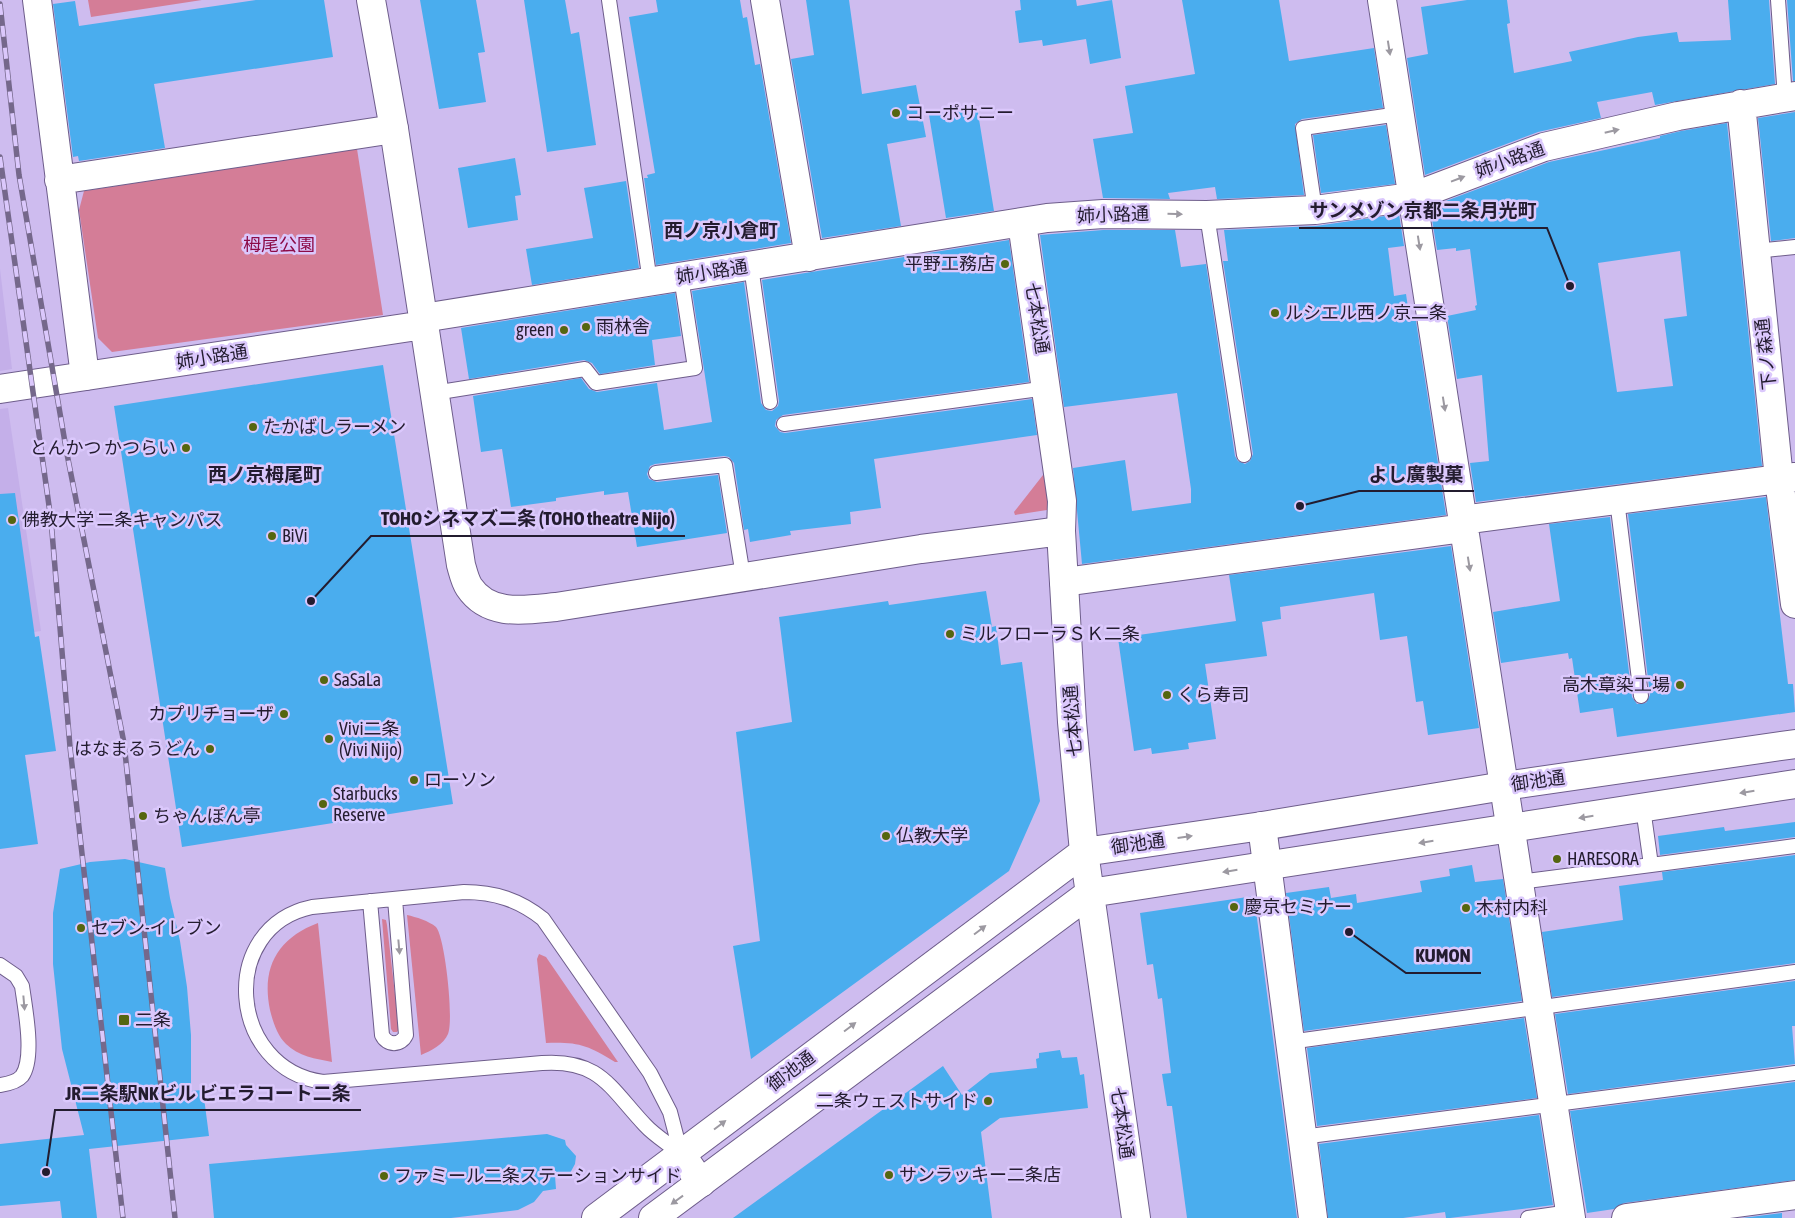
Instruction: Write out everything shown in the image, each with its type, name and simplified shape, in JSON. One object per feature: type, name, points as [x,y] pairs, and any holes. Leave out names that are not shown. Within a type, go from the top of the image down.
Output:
[{"type":"street","points":[[37,0],[85,376]]},
{"type":"street","points":[[372,0],[394,129],[461,565],[469,587],[489,606],[511,611],[556,607],[743,576],[1061,530]]},
{"type":"street","points":[[765,0],[809,257]]},
{"type":"street","points":[[1382,0],[1570,1215]]},
{"type":"street","name":"姉小路通","points":[[0,389],[423,322],[650,282],[1047,218],[1103,214],[1208,215],[1315,210],[1412,197],[1544,147],[1678,116],[1790,97]]},
{"type":"street","name":"下ノ森通","points":[[1741,104],[1755,252],[1787,478],[1795,604]]},
{"type":"street","points":[[59,180],[394,129]]},
{"type":"street","name":"七本松通","points":[[1022,223],[1062,501],[1061,530],[1064,582],[1084,852],[1136,1218]]},
{"type":"street","points":[[1064,582],[1617,500],[1787,478]]},
{"type":"street","name":"御池通","points":[[596,1218],[1084,852],[1262,826],[1504,786],[1795,744]]},
{"type":"street","name":"御池通","points":[[653,1218],[1090,893],[1795,784]]},
{"type":"street","points":[[1262,826],[1313,1218]]},
{"type":"street","points":[[681,1154],[701,1183]]},
{"type":"street","points":[[1626,1218],[1795,1195]]},
{"type":"lane","points":[[609,0],[650,282]]},
{"type":"lane","points":[[1778,0],[1790,97]]},
{"type":"lane","points":[[1315,210],[1303,128],[1399,114]]},
{"type":"lane","points":[[1208,215],[1244,455]]},
{"type":"lane","points":[[1755,252],[1795,247]]},
{"type":"lane","points":[[751,266],[770,402]]},
{"type":"lane","points":[[434,393],[584,368],[596,383],[695,368],[681,277]]},
{"type":"lane","points":[[784,424],[1047,388]]},
{"type":"lane","points":[[656,473],[725,465],[743,576]]},
{"type":"lane","points":[[1617,500],[1641,696]]},
{"type":"lane","points":[[1643,808],[1650,865]]},
{"type":"lane","points":[[1519,882],[1795,846]]},
{"type":"lane","points":[[484,892],[516,901],[543,919],[650,1073],[670,1112],[681,1154],[646,1126],[609,1083],[595,1072],[570,1064],[542,1063],[324,1082],[300,1077],[278,1064],[260,1043],[248,1012],[247,978],[258,946],[274,926],[296,910],[395,898],[484,892]]},
{"type":"lane","points":[[370,901],[382,1035],[391,1044],[400,1042],[406,1035],[395,898]]},
{"type":"lane","points":[[0,965],[16,976],[22,986],[28,1058],[21,1077],[14,1082],[0,1084]]},
{"type":"lane","points":[[1289,1042],[1795,972]]},
{"type":"lane","points":[[1302,1137],[1553,1106],[1795,1073]]},
{"type":"lane","points":[[1528,1218],[1570,1215]]},
{"type":"shaded area","points":[[0,269],[12,369],[0,371]]},
{"type":"shaded area","name":"佛教大学 二条キャンパス","points":[[8,408],[41,631],[0,637],[0,409]]},
{"type":"green space","points":[[88,0],[202,0],[91,17]]},
{"type":"green space","name":"栂尾公園","points":[[357,149],[383,315],[112,352],[98,338],[79,210],[84,191]]},
{"type":"green space","points":[[1048,474],[1052,504],[1047,510],[1015,515],[1014,512],[1043,475]]},
{"type":"green space","points":[[407,915],[426,921],[436,927],[443,946],[448,979],[450,1026],[448,1034],[440,1044],[421,1055]]},
{"type":"green space","points":[[382,919],[386,920],[387,925],[399,1029],[397,1032],[393,1032],[391,1029]]},
{"type":"green space","points":[[318,923],[332,1062],[302,1054],[286,1044],[280,1037],[274,1024],[268,995],[268,980],[276,956],[292,937]]},
{"type":"green space","points":[[539,954],[546,957],[618,1062],[590,1048],[575,1044],[546,1043],[537,959]]},
{"type":"building","points":[[256,0],[324,0],[333,57],[154,84],[165,148],[79,161],[78,156],[73,157],[53,4],[75,1],[79,26]]},
{"type":"building","points":[[420,0],[476,0],[485,52],[478,53],[486,102],[439,109]]},
{"type":"building","points":[[524,0],[565,0],[571,34],[579,32],[596,145],[547,152]]},
{"type":"building","points":[[656,0],[740,0],[743,18],[747,17],[755,65],[760,64],[791,243],[656,265],[644,178],[648,178],[647,175],[655,173],[629,17],[658,12]]},
{"type":"building","points":[[806,0],[849,0],[862,94],[916,85],[926,137],[887,144],[901,226],[822,238],[791,59],[814,55]]},
{"type":"building","points":[[1020,0],[1076,0],[1077,6],[1112,0],[1121,58],[1090,64],[1086,39],[1043,46],[1042,40],[1019,43],[1015,11],[1021,10]]},
{"type":"building","points":[[1182,0],[1279,0],[1289,61],[1374,48],[1383,108],[1302,119],[1295,124],[1304,195],[1217,199],[1215,187],[1168,193],[1170,199],[1103,198],[1093,139],[1133,133],[1125,86],[1195,74]]},
{"type":"building","points":[[1467,0],[1507,0],[1510,23],[1507,24],[1514,73],[1572,61],[1569,52],[1638,37],[1677,32],[1679,42],[1731,40],[1728,0],[1769,0],[1775,84],[1655,105],[1652,92],[1597,102],[1601,118],[1538,132],[1425,175],[1407,58],[1428,54],[1421,7]]},
{"type":"building","points":[[1787,0],[1795,0],[1795,81],[1793,81]]},
{"type":"building","points":[[977,107],[994,211],[946,218],[929,115]]},
{"type":"building","points":[[1795,112],[1795,238],[1771,241],[1758,118]]},
{"type":"building","points":[[1727,123],[1762,466],[1476,502],[1470,463],[1489,461],[1482,375],[1457,379],[1447,316],[1476,310],[1470,249],[1456,251],[1456,248],[1437,250],[1430,207],[1549,162],[1660,138],[1660,136]],"holes":[[[1680,251],[1687,316],[1664,319],[1673,386],[1617,392],[1598,263]]]},
{"type":"building","points":[[1386,125],[1395,184],[1321,193],[1313,135]]},
{"type":"building","points":[[515,158],[521,195],[515,196],[518,220],[468,228],[458,168]]},
{"type":"building","points":[[626,181],[639,268],[532,285],[526,249],[593,238],[584,188]]},
{"type":"building","points":[[1399,214],[1404,246],[1388,248],[1394,296],[1406,294],[1410,321],[1416,321],[1446,515],[1082,564],[1073,468],[1125,460],[1132,511],[1191,503],[1191,489],[1177,393],[1064,407],[1040,235],[1103,230],[1175,230],[1181,267],[1206,264],[1235,456],[1238,461],[1245,464],[1250,461],[1253,454],[1223,261],[1228,261],[1224,230],[1316,226]]},
{"type":"building","points":[[1009,240],[1029,382],[783,415],[776,420],[775,426],[780,432],[785,433],[1032,399],[1037,435],[874,459],[881,508],[850,512],[851,524],[790,531],[791,535],[750,542],[748,529],[744,530],[734,463],[729,457],[724,456],[655,464],[650,466],[647,474],[649,479],[657,482],[718,475],[727,533],[637,547],[628,492],[604,495],[604,491],[556,498],[556,501],[511,507],[502,449],[481,452],[473,396],[581,378],[589,389],[597,392],[657,383],[664,430],[712,422],[692,291],[744,282],[761,403],[766,410],[772,411],[778,406],[779,401],[762,280]]},
{"type":"building","points":[[675,293],[681,336],[652,340],[655,365],[600,374],[592,363],[584,360],[469,379],[461,328]]},
{"type":"building","name":"BiVi","points":[[383,365],[453,804],[182,847],[114,406]]},
{"type":"building","points":[[15,493],[35,637],[39,636],[56,751],[25,755],[38,844],[0,849],[0,494]]},
{"type":"building","points":[[1766,497],[1788,684],[1793,684],[1795,712],[1617,737],[1613,708],[1580,713],[1572,658],[1569,659],[1568,653],[1501,663],[1493,612],[1560,601],[1549,524],[1610,517],[1632,697],[1637,704],[1646,703],[1650,695],[1628,514]]},
{"type":"building","points":[[1451,546],[1479,728],[1428,735],[1423,701],[1416,702],[1407,636],[1380,640],[1374,593],[1280,607],[1281,619],[1262,622],[1267,656],[1205,664],[1216,739],[1188,743],[1189,749],[1152,754],[1151,748],[1134,751],[1118,638],[1236,621],[1229,575]]},
{"type":"building","name":"仏教大学","points":[[986,591],[992,627],[996,626],[1001,665],[1022,662],[1040,801],[1009,871],[751,1059],[733,946],[760,941],[736,732],[792,722],[779,617],[888,601],[889,605]]},
{"type":"building","points":[[1795,822],[1795,837],[1660,855],[1658,836],[1724,827],[1725,831]]},
{"type":"building","points":[[1795,855],[1795,963],[1552,997],[1542,932],[1623,920],[1619,886],[1663,880],[1662,872]]},
{"type":"building","points":[[125,859],[165,868],[187,987],[191,1035],[191,1091],[203,1090],[209,1136],[89,1149],[97,1218],[62,1218],[60,1201],[0,1206],[0,1144],[84,1135],[62,1049],[53,964],[53,913],[60,869],[90,862]]},
{"type":"building","points":[[1472,865],[1475,882],[1503,879],[1522,1001],[1304,1031],[1286,893],[1329,887],[1331,898],[1356,894],[1357,903],[1422,892],[1420,881],[1450,876],[1449,869]]},
{"type":"building","points":[[1254,896],[1297,1218],[1187,1218],[1172,1106],[1167,1106],[1162,1074],[1171,1073],[1162,998],[1158,999],[1153,964],[1147,965],[1140,913]]},
{"type":"building","points":[[1795,981],[1795,1026],[1792,1026],[1795,1064],[1568,1094],[1555,1014]]},
{"type":"building","points":[[1524,1018],[1537,1098],[1317,1126],[1307,1048]]},
{"type":"building","name":"サンラッキー二条店","points":[[1060,1050],[1062,1058],[1077,1057],[1080,1075],[1084,1074],[1088,1108],[1000,1118],[981,1132],[992,1218],[733,1218],[943,1066],[962,1095],[990,1073],[1037,1068],[1036,1059],[1039,1058],[1039,1053]]},
{"type":"building","points":[[1795,1082],[1795,1180],[1624,1203],[1614,1209],[1587,1213],[1570,1111]]},
{"type":"building","points":[[1539,1115],[1553,1205],[1450,1218],[1446,1218],[1445,1212],[1403,1218],[1328,1218],[1319,1144]]},
{"type":"building","name":"ファミール二条ステーションサイド","points":[[547,1134],[565,1140],[566,1145],[576,1156],[575,1164],[569,1175],[555,1176],[556,1189],[543,1191],[534,1202],[518,1210],[451,1218],[214,1218],[209,1164]]},
{"type":"building","points":[[1782,1213],[1782,1218],[1742,1218]]},
{"type":"railway","points":[[0,4],[19,175],[67,454],[124,743],[175,1218]]},
{"type":"railway","points":[[0,157],[51,520],[70,747],[123,1218]]},
{"type":"place","name":"コーポサニー","points":[[896,113]]},
{"type":"place","name":"平野工務店","points":[[1005,264]]},
{"type":"place","name":"サンメゾン京都二条月光町","points":[[1570,286]]},
{"type":"place","name":"ルシエル西ノ京二条","points":[[1275,313]]},
{"type":"place","name":"雨林舎","points":[[586,327]]},
{"type":"place","name":"green","points":[[564,330]]},
{"type":"place","name":"たかばしラーメン","points":[[253,427]]},
{"type":"place","name":"とんかつ かつらい","points":[[186,448]]},
{"type":"place","name":"よし廣製菓","points":[[1300,506]]},
{"type":"place","name":"佛教大学 二条キャンパス","points":[[12,520]]},
{"type":"place","name":"BiVi","points":[[272,536]]},
{"type":"place","name":"TOHOシネマズ二条 (TOHO theatre Nijo)","points":[[311,601]]},
{"type":"place","name":"ミルフローラＳＫ二条","points":[[950,634]]},
{"type":"place","name":"SaSaLa","points":[[324,680]]},
{"type":"place","name":"高木章染工場","points":[[1680,685]]},
{"type":"place","name":"くら寿司","points":[[1167,695]]},
{"type":"place","name":"カプリチョーザ","points":[[284,714]]},
{"type":"place","name":"Vivi二条 (Vivi Nijo)","points":[[329,739]]},
{"type":"place","name":"はなまるうどん","points":[[210,749]]},
{"type":"place","name":"ローソン","points":[[414,780]]},
{"type":"place","name":"Starbucks Reserve","points":[[323,804]]},
{"type":"place","name":"ちゃんぽん亭","points":[[143,816]]},
{"type":"place","name":"仏教大学","points":[[886,836]]},
{"type":"place","name":"HARESORA","points":[[1557,859]]},
{"type":"place","name":"慶京セミナー","points":[[1234,907]]},
{"type":"place","name":"木村内科","points":[[1466,908]]},
{"type":"place","name":"セブン-イレブン","points":[[81,928]]},
{"type":"place","name":"KUMON","points":[[1349,932]]},
{"type":"place","name":"二条","points":[[124,1020]]},
{"type":"place","name":"二条ウェストサイド","points":[[988,1101]]},
{"type":"place","name":"JR二条駅NKビル ビエラコート二条","points":[[46,1172]]},
{"type":"place","name":"サンラッキー二条店","points":[[889,1175]]},
{"type":"place","name":"ファミール二条ステーションサイド","points":[[384,1176]]},
{"type":"district","name":"西ノ京小倉町","points":[[721,230]]},
{"type":"district","name":"西ノ京栂尾町","points":[[265,474]]}]
